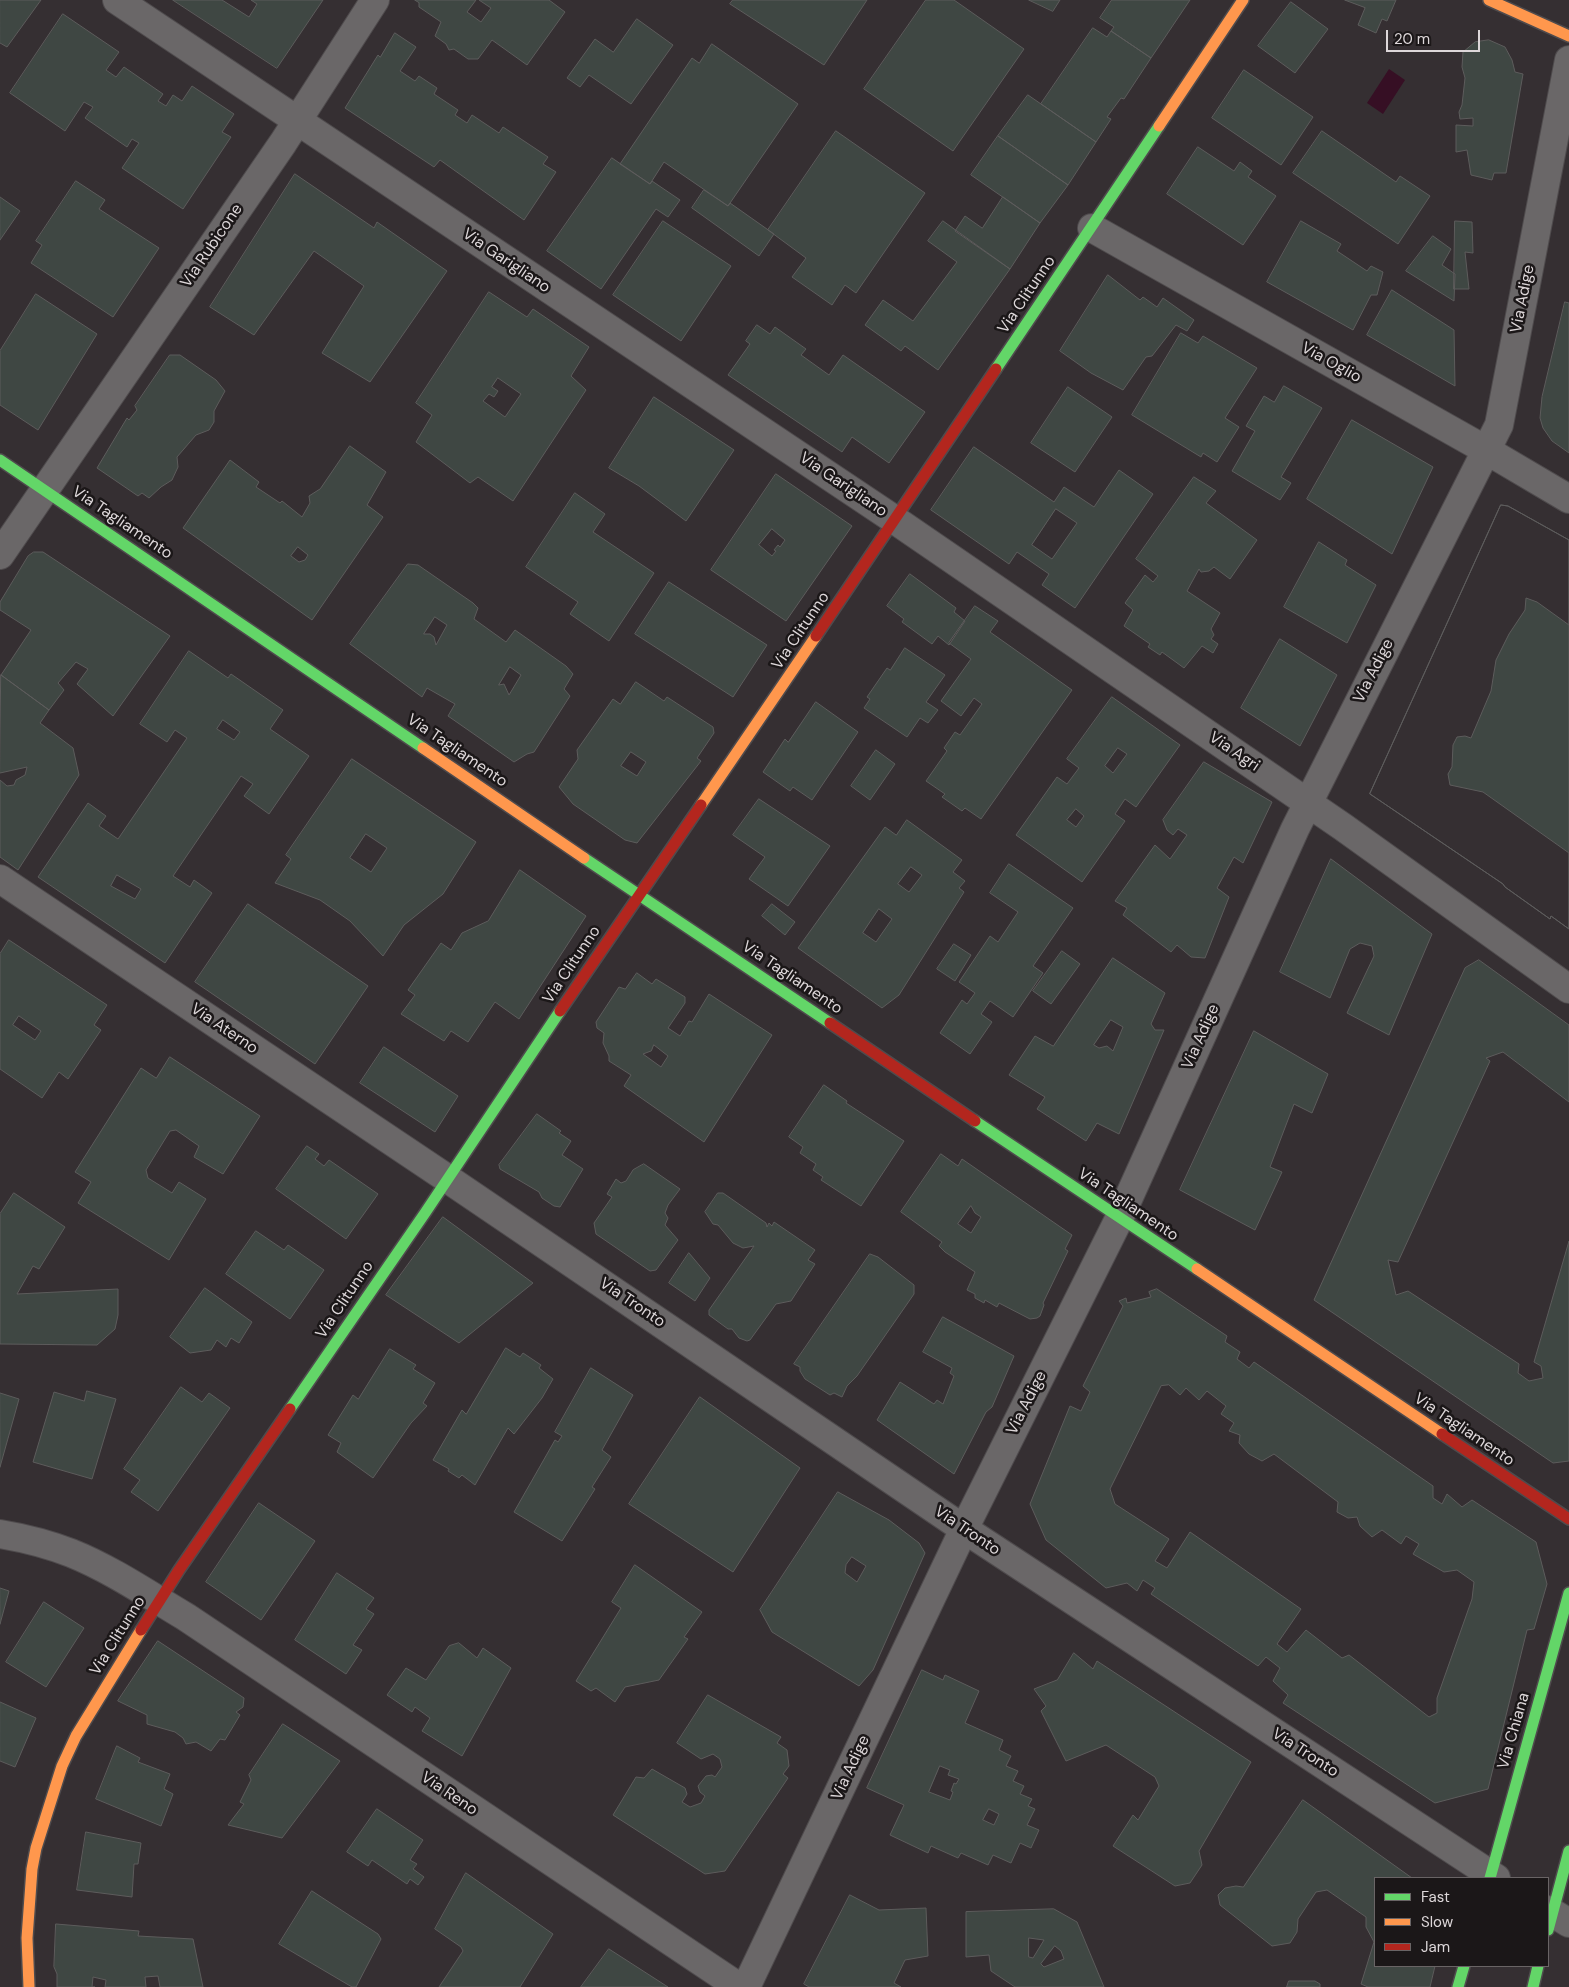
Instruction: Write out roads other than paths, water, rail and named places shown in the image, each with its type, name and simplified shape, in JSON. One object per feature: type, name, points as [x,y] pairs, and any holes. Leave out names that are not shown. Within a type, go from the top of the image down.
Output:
[{"type":"street","name":"Via Garigliano","points":[[117,0],[895,520]]},
{"type":"street","name":"Via Rubicone","points":[[0,555],[297,121],[375,0]]},
{"type":"street","name":"Via Clitunno","points":[[29,1987],[26,1950],[32,1870],[40,1832],[62,1766],[76,1736],[111,1677],[159,1601],[895,520],[1243,0]]},
{"type":"street","points":[[1489,0],[1569,36]]},
{"type":"street","name":"Via Adige","points":[[746,1987],[964,1529],[1119,1219],[1307,803],[1499,426],[1569,60]]},
{"type":"street","name":"Via Oglio","points":[[1092,228],[1486,450],[1569,499]]},
{"type":"street","name":"Via Tagliamento","points":[[0,460],[1119,1219],[1569,1519]]},
{"type":"street","name":"Via Agri","points":[[895,520],[1307,803],[1569,988]]},
{"type":"street","name":"Via Aterno","points":[[0,879],[448,1179]]},
{"type":"street","name":"Via Tronto","points":[[448,1179],[964,1529],[1492,1877]]},
{"type":"street","name":"Via Reno","points":[[0,1534],[37,1542],[71,1553],[97,1565],[159,1601],[739,1987]]},
{"type":"street","name":"Via Chiana","points":[[1492,1877],[1569,1593]]},
{"type":"street","points":[[1554,1919],[1569,1850]]},
{"type":"street","points":[[1458,1987],[1464,1967]]},
{"type":"street","points":[[1533,1987],[1538,1967]]}]
